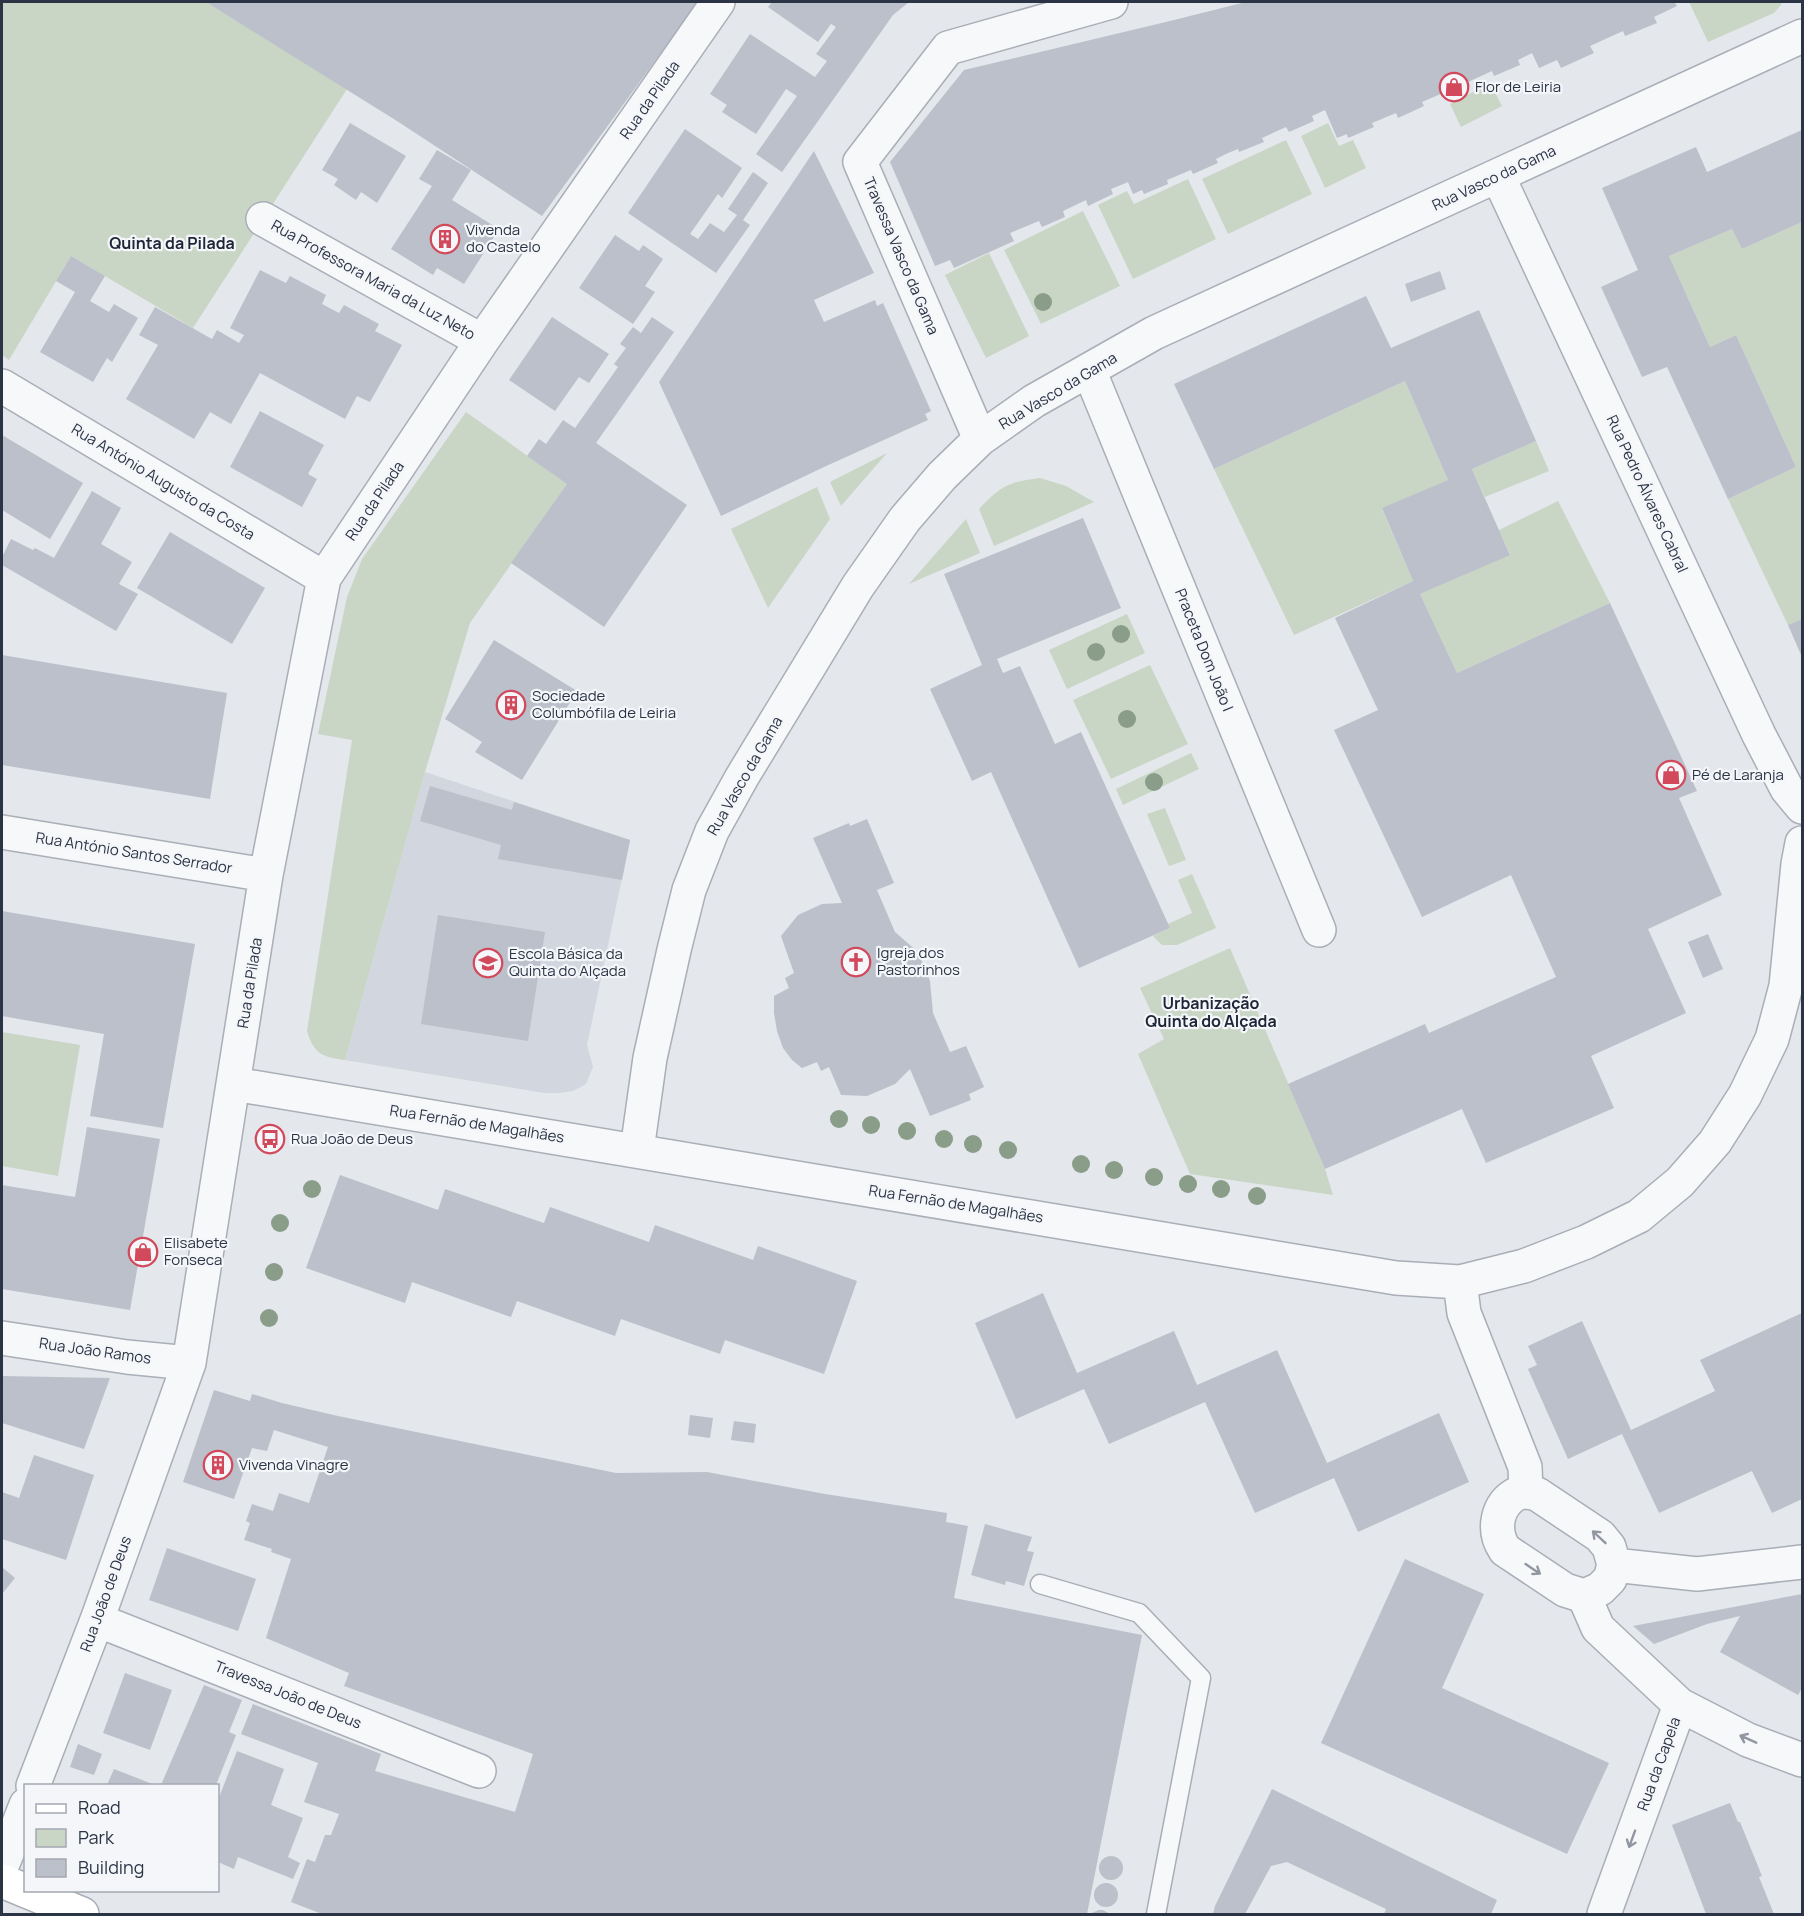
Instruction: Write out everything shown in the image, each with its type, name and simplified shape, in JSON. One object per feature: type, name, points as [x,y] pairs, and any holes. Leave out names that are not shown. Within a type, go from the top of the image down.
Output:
[{"type":"main road","points":[[2,1881],[24,1890]]},
{"type":"main road","points":[[29,1892],[82,1914]]},
{"type":"street","name":"Rua da Pilada","points":[[234,1084],[266,875],[324,578],[482,341],[718,2]]},
{"type":"street","name":"Travessa Vasco da Gama","points":[[980,439],[860,162],[948,48],[1111,2]]},
{"type":"street","name":"Rua Vasco da Gama","points":[[637,1150],[650,1058],[674,950],[689,890],[711,831],[858,586],[905,519],[980,439],[1034,401],[1154,333],[1803,36]]},
{"type":"street","name":"Rua Pedro Álvares Cabral","points":[[1498,176],[1759,735],[1787,789],[1803,807]]},
{"type":"street","name":"Rua Professora Maria da Luz Neto","points":[[263,219],[482,341]]},
{"type":"street","name":"Praceta Dom João I","points":[[1089,370],[1319,930]]},
{"type":"street","name":"Rua António Augusto da Costa","points":[[2,386],[324,578]]},
{"type":"street","name":"Rua António Santos Serrador","points":[[2,832],[266,875]]},
{"type":"street","points":[[1526,1492],[1525,1467],[1464,1313],[1460,1282],[1524,1266],[1586,1242],[1639,1216],[1680,1182],[1715,1142],[1745,1095],[1772,1039],[1786,986],[1798,864],[1803,843]]},
{"type":"street","name":"Rua Fernão de Magalhães","points":[[234,1084],[1384,1276],[1460,1282]]},
{"type":"street","name":"Rua João de Deus","points":[[33,1784],[97,1620],[189,1362],[234,1084]]},
{"type":"street","name":"Rua João Ramos","points":[[2,1338],[128,1357],[189,1362]]},
{"type":"street","points":[[1519,1493],[1537,1494],[1600,1536],[1609,1547],[1614,1565],[1610,1579],[1600,1589],[1584,1596],[1565,1590],[1505,1550],[1498,1540],[1497,1524],[1501,1511],[1508,1501],[1519,1493]]},
{"type":"street","points":[[1614,1565],[1697,1574],[1803,1562]]},
{"type":"street","points":[[1584,1596],[1598,1628],[1680,1705]]},
{"type":"street","name":"Travessa João de Deus","points":[[97,1620],[479,1771]]},
{"type":"street","name":"Rua da Capela","points":[[1604,1914],[1680,1705],[1748,1740],[1803,1760]]},
{"type":"street","points":[[2,1866],[24,1810]]},
{"type":"lane","points":[[1040,1584],[1139,1613],[1201,1678],[1156,1914]]},
{"type":"shaded area","name":"Escola Básica da Quinta do Alçada","points":[[425,772],[630,840],[587,1045],[593,1067],[586,1084],[573,1091],[544,1093],[345,1060]]},
{"type":"green space","points":[[2,2],[206,2],[347,89],[193,328],[71,256],[9,360],[2,355]]},
{"type":"green space","points":[[1689,2],[1782,2],[1774,13],[1708,42]]},
{"type":"green space","points":[[1490,83],[1502,106],[1461,127],[1450,104]]},
{"type":"green space","points":[[1328,123],[1339,146],[1353,140],[1366,168],[1325,188],[1301,136]]},
{"type":"green space","points":[[1286,140],[1312,194],[1228,234],[1202,179]]},
{"type":"green space","points":[[1188,179],[1216,239],[1133,279],[1098,205],[1127,191],[1134,204]]},
{"type":"green space","points":[[1083,211],[1120,286],[1041,324],[1004,250]]},
{"type":"green space","points":[[1802,222],[1802,619],[1788,625],[1728,499],[1796,467],[1736,335],[1710,347],[1669,256],[1732,229],[1742,249]]},
{"type":"green space","points":[[989,253],[1029,336],[986,358],[945,275]]},
{"type":"green space","points":[[1405,381],[1448,480],[1382,509],[1413,581],[1294,635],[1214,469]]},
{"type":"green space","points":[[466,412],[567,484],[470,623],[425,772],[345,1060],[337,1059],[320,1053],[313,1045],[307,1031],[352,740],[318,734],[347,597],[362,559]]},
{"type":"green space","points":[[1536,441],[1549,471],[1485,497],[1472,469]]},
{"type":"green space","points":[[887,453],[841,506],[830,482]]},
{"type":"green space","points":[[1040,478],[1066,486],[1094,502],[994,546],[979,509],[1006,486]]},
{"type":"green space","points":[[817,487],[830,519],[768,608],[731,529]]},
{"type":"green space","points":[[1558,501],[1610,603],[1457,673],[1420,594],[1510,554],[1499,530]]},
{"type":"green space","points":[[966,519],[980,553],[909,584]]},
{"type":"green space","points":[[1127,614],[1145,653],[1067,689],[1049,650]]},
{"type":"green space","points":[[1150,665],[1188,744],[1111,779],[1073,700]]},
{"type":"green space","points":[[1191,753],[1199,769],[1123,805],[1116,789]]},
{"type":"green space","points":[[1165,808],[1186,860],[1169,866],[1147,814]]},
{"type":"green space","points":[[1192,874],[1216,928],[1177,945],[1162,945],[1153,936],[1170,928],[1168,924],[1192,913],[1178,880]]},
{"type":"green space","points":[[1230,948],[1325,1169],[1333,1195],[1190,1174],[1138,1054],[1164,1039],[1140,988]]},
{"type":"green space","points":[[2,1032],[80,1045],[58,1176],[2,1166]]},
{"type":"building","points":[[206,2],[698,2],[542,216],[397,121]]},
{"type":"building","points":[[772,2],[909,2],[893,15],[782,172],[756,154],[797,96],[786,89],[756,134],[722,112],[727,105],[710,94],[750,34],[815,77],[827,61],[816,54],[836,27],[831,24],[818,42],[768,7]]},
{"type":"building","points":[[1246,2],[1674,2],[1677,6],[1654,17],[1657,23],[1625,36],[1623,31],[1590,46],[1594,53],[1561,68],[1557,60],[1539,68],[1532,53],[1518,60],[1520,65],[1494,76],[1492,71],[1468,82],[1470,85],[1445,96],[1443,93],[1422,102],[1424,106],[1398,118],[1396,113],[1372,123],[1374,127],[1348,138],[1347,134],[1337,138],[1325,110],[1312,116],[1314,121],[1289,132],[1286,127],[1262,138],[1264,142],[1239,152],[1238,149],[1228,153],[1216,159],[1218,163],[1193,174],[1191,170],[1167,180],[1168,184],[1144,194],[1142,190],[1133,194],[1128,182],[1111,189],[1113,194],[1088,206],[1086,200],[1063,211],[1065,217],[1042,227],[1039,221],[1010,233],[1014,241],[954,268],[950,260],[935,266],[890,162],[964,70]]},
{"type":"building","points":[[350,123],[406,156],[377,203],[361,192],[356,200],[334,185],[338,179],[322,170]]},
{"type":"building","points":[[685,129],[742,168],[722,198],[718,194],[690,234],[698,239],[710,223],[724,232],[737,215],[728,209],[753,172],[768,183],[743,220],[750,225],[716,273],[628,213]]},
{"type":"building","points":[[1802,130],[1802,222],[1742,249],[1732,229],[1669,256],[1710,347],[1736,335],[1796,467],[1728,499],[1667,367],[1642,377],[1601,287],[1638,270],[1602,188],[1696,147],[1707,172]]},
{"type":"building","name":"Vivenda do Castelo","points":[[437,150],[471,170],[452,200],[499,229],[464,284],[437,268],[433,275],[391,249],[432,186],[419,179]]},
{"type":"building","points":[[814,151],[874,273],[814,300],[824,322],[875,300],[877,306],[883,303],[931,411],[925,414],[928,420],[721,516],[659,382]]},
{"type":"building","points":[[615,235],[639,251],[643,245],[663,259],[645,286],[655,292],[633,324],[579,288]]},
{"type":"building","points":[[71,256],[105,276],[90,301],[109,312],[114,304],[138,318],[112,362],[107,358],[93,382],[40,352],[75,292],[56,281]]},
{"type":"building","points":[[260,270],[286,283],[290,276],[326,295],[322,304],[339,313],[344,305],[379,324],[375,331],[402,345],[370,402],[357,396],[345,419],[260,373],[231,424],[210,412],[194,439],[126,399],[158,345],[139,335],[155,307],[212,339],[217,330],[239,343],[244,335],[230,328]]},
{"type":"building","points":[[1440,271],[1446,289],[1411,302],[1405,284]]},
{"type":"building","points":[[1366,296],[1391,348],[1479,310],[1536,441],[1472,469],[1510,555],[1420,594],[1457,673],[1610,603],[1697,791],[1679,798],[1722,895],[1648,929],[1686,1013],[1591,1056],[1614,1108],[1486,1163],[1462,1109],[1325,1169],[1288,1084],[1425,1024],[1429,1033],[1556,977],[1511,875],[1422,917],[1334,730],[1378,710],[1335,618],[1413,581],[1382,508],[1448,480],[1405,381],[1214,469],[1174,384]]},
{"type":"building","points":[[552,317],[609,354],[589,383],[579,377],[555,411],[509,380]]},
{"type":"building","points":[[652,317],[674,332],[596,443],[687,505],[604,627],[511,563],[567,484],[527,456],[539,439],[546,444],[563,420],[575,428],[618,367],[614,364],[626,348],[620,344],[633,327],[641,333]]},
{"type":"building","points":[[260,411],[324,445],[308,474],[317,479],[302,507],[230,467]]},
{"type":"building","points":[[2,435],[83,483],[50,539],[2,510]]},
{"type":"building","points":[[92,491],[121,508],[101,544],[132,562],[119,584],[138,594],[116,631],[2,565],[2,557],[11,539],[54,558]]},
{"type":"building","points":[[1083,518],[1121,608],[997,659],[1003,673],[1020,666],[1055,744],[1081,732],[1170,928],[1079,968],[991,772],[972,781],[930,689],[982,665],[944,574]]},
{"type":"building","points":[[170,532],[265,588],[232,644],[137,588]]},
{"type":"building","points":[[1802,619],[1802,657],[1788,625]]},
{"type":"building","name":"Sociedade Columbófila de Leiria","points":[[494,640],[577,691],[522,780],[475,752],[482,742],[445,719]]},
{"type":"building","points":[[2,655],[227,693],[210,799],[2,765]]},
{"type":"building","points":[[430,786],[512,810],[514,802],[630,840],[622,880],[498,859],[501,845],[420,821]]},
{"type":"building","name":"Igreja dos Pastorinhos","points":[[867,819],[894,883],[877,890],[895,932],[918,952],[930,981],[933,1013],[950,1052],[966,1046],[984,1087],[969,1094],[971,1100],[930,1116],[910,1069],[895,1084],[867,1096],[841,1095],[829,1067],[821,1071],[817,1062],[802,1068],[783,1048],[777,1031],[774,996],[789,988],[785,978],[794,973],[781,936],[798,915],[822,904],[842,903],[813,838],[849,823],[850,826]]},
{"type":"building","points":[[2,911],[195,944],[163,1128],[90,1116],[104,1034],[2,1016]]},
{"type":"building","points":[[438,915],[545,932],[528,1041],[421,1024]]},
{"type":"building","points":[[1708,934],[1723,969],[1703,978],[1688,942]]},
{"type":"building","points":[[87,1127],[160,1139],[130,1310],[2,1289],[2,1185],[75,1197]]},
{"type":"building","points":[[340,1175],[438,1210],[445,1189],[544,1223],[550,1207],[649,1242],[655,1225],[753,1260],[758,1246],[857,1281],[824,1374],[725,1340],[720,1354],[621,1319],[615,1336],[517,1301],[511,1317],[412,1282],[405,1303],[306,1268]]},
{"type":"building","points":[[1043,1293],[1077,1373],[1174,1331],[1197,1385],[1277,1350],[1327,1463],[1439,1413],[1469,1482],[1358,1532],[1334,1478],[1255,1513],[1205,1402],[1109,1444],[1084,1389],[1016,1419],[975,1323]]},
{"type":"building","points":[[1802,1313],[1802,1499],[1772,1513],[1752,1471],[1659,1513],[1622,1434],[1568,1459],[1528,1369],[1537,1365],[1528,1346],[1582,1321],[1631,1430],[1715,1391],[1700,1360]]},
{"type":"building","points":[[2,1376],[110,1378],[84,1449],[2,1423]]},
{"type":"building","points":[[214,1390],[250,1401],[252,1394],[338,1416],[616,1473],[707,1472],[825,1494],[947,1513],[946,1522],[968,1526],[954,1598],[1142,1635],[1087,1914],[322,1914],[291,1902],[307,1859],[315,1862],[325,1835],[331,1835],[339,1814],[304,1802],[318,1763],[241,1734],[253,1704],[381,1754],[375,1771],[515,1812],[533,1754],[344,1686],[349,1673],[266,1638],[291,1559],[271,1552],[272,1549],[244,1540],[250,1523],[246,1521],[252,1504],[273,1511],[279,1493],[309,1503],[328,1447],[274,1430],[267,1451],[252,1448],[234,1499],[183,1482]]},
{"type":"building","points":[[690,1415],[713,1418],[710,1438],[688,1435]]},
{"type":"building","points":[[734,1421],[756,1424],[754,1443],[731,1440]]},
{"type":"building","points":[[34,1455],[94,1475],[66,1560],[2,1539],[2,1492],[19,1498]]},
{"type":"building","points":[[985,1524],[1032,1537],[1027,1551],[1034,1552],[1024,1586],[1006,1581],[1005,1585],[971,1575]]},
{"type":"building","points":[[167,1548],[256,1579],[238,1631],[149,1600]]},
{"type":"building","points":[[1405,1559],[1484,1594],[1442,1688],[1609,1763],[1567,1854],[1321,1743]]},
{"type":"building","points":[[2,1567],[15,1578],[2,1594]]},
{"type":"building","points":[[1802,1594],[1802,1688],[1798,1695],[1720,1652],[1740,1616],[1707,1624],[1654,1644],[1633,1626]]},
{"type":"building","points":[[125,1673],[172,1690],[150,1750],[103,1733]]},
{"type":"building","points":[[204,1685],[242,1700],[229,1732],[236,1735],[216,1784],[161,1784]]},
{"type":"building","points":[[78,1744],[102,1754],[94,1775],[70,1767]]},
{"type":"building","points":[[237,1751],[284,1769],[271,1805],[303,1818],[288,1857],[300,1863],[293,1879],[238,1857],[234,1869],[219,1862],[219,1797]]},
{"type":"building","points":[[114,1769],[152,1784],[107,1784]]},
{"type":"building","points":[[1272,1789],[1497,1900],[1491,1914],[1384,1914],[1386,1909],[1287,1862],[1271,1866],[1245,1914],[1213,1914]]},
{"type":"building","points":[[1730,1803],[1762,1876],[1759,1877],[1774,1914],[1706,1914],[1672,1825]]},
{"type":"building","points":[[1111,1856],[1116,1857],[1122,1863],[1122,1873],[1116,1879],[1111,1880],[1106,1879],[1100,1873],[1099,1868],[1100,1863],[1106,1857]]},
{"type":"building","points":[[1106,1883],[1111,1884],[1117,1890],[1117,1900],[1111,1906],[1106,1907],[1101,1906],[1095,1900],[1094,1895],[1095,1890],[1101,1884]]},
{"type":"building","points":[[1103,1910],[1110,1914],[1089,1914]]},
{"type":"place","name":"Flor de Leiria","points":[[1454,87]]},
{"type":"place","name":"Vivenda do Castelo","points":[[445,239]]},
{"type":"place","name":"Sociedade Columbófila de Leiria","points":[[511,705]]},
{"type":"place","name":"Pé de Laranja","points":[[1671,775]]},
{"type":"place","name":"Igreja dos Pastorinhos","points":[[856,962]]},
{"type":"place","name":"Escola Básica da Quinta do Alçada","points":[[488,963]]},
{"type":"place","name":"Rua João de Deus","points":[[270,1139]]},
{"type":"place","name":"Elisabete Fonseca","points":[[143,1252]]},
{"type":"place","name":"Vivenda Vinagre","points":[[218,1465]]},
{"type":"district","name":"Quinta da Pilada","points":[[172,243]]},
{"type":"district","name":"Urbanização Quinta do Alçada","points":[[1211,1012]]}]
